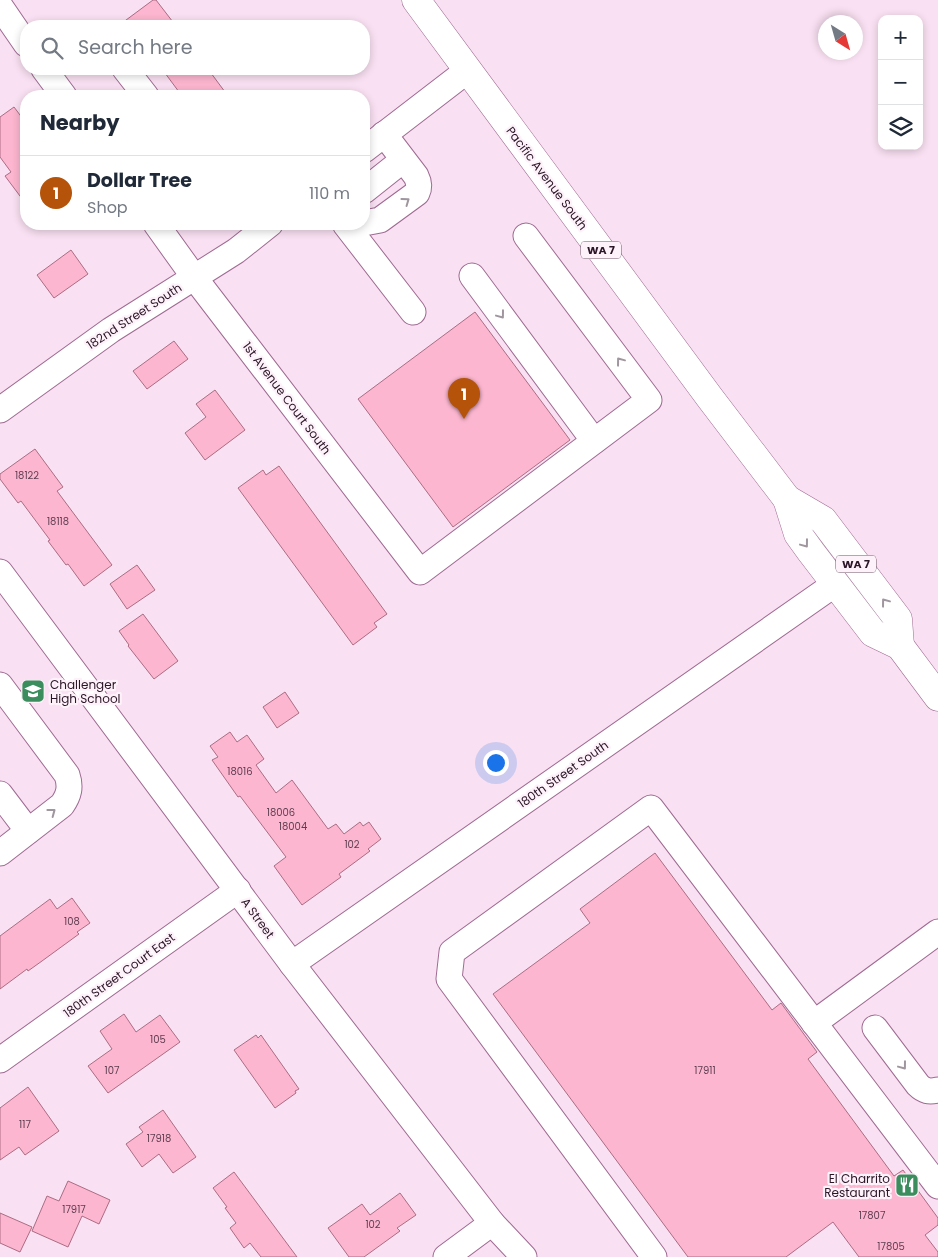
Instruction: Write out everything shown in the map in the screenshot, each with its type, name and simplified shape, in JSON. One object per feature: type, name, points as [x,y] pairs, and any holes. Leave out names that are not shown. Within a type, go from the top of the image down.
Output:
[{"type":"main road","name":"Pacific Avenue South","points":[[416,0],[710,398],[788,498],[823,520],[898,618],[900,646]]},
{"type":"main road","name":"Pacific Avenue South","points":[[788,498],[798,534],[835,584],[872,633],[900,646],[938,697]]},
{"type":"street","points":[[0,6],[20,35]]},
{"type":"street","points":[[370,145],[468,70]]},
{"type":"street","points":[[48,75],[60,90]]},
{"type":"street","points":[[130,75],[141,90]]},
{"type":"street","points":[[370,221],[380,220],[417,193],[419,187],[419,181],[384,134]]},
{"type":"street","points":[[370,186],[403,160]]},
{"type":"street","name":"1st Avenue Court South","points":[[160,230],[194,277],[420,572],[594,441]]},
{"type":"street","name":"182nd Street South","points":[[0,410],[111,330],[236,251],[262,230]]},
{"type":"street","points":[[357,230],[413,312]]},
{"type":"street","points":[[472,276],[594,441],[649,400],[526,236]]},
{"type":"street","name":"A Street","points":[[0,572],[9,602],[238,890],[292,964],[492,1223],[524,1257]]},
{"type":"street","name":"180th Street South","points":[[292,964],[835,584]]},
{"type":"street","points":[[0,685],[67,775],[70,783],[68,797],[62,805],[0,853]]},
{"type":"street","points":[[0,794],[28,831]]},
{"type":"street","points":[[654,1257],[449,979],[452,952],[651,808],[938,1186]]},
{"type":"street","name":"180th Street Court East","points":[[0,1060],[238,890]]},
{"type":"street","points":[[814,1023],[938,932]]},
{"type":"street","points":[[875,1028],[923,1089],[930,1092],[938,1090]]},
{"type":"street","points":[[446,1257],[492,1223]]},
{"type":"building","points":[[153,0],[156,0],[171,20],[126,20]]},
{"type":"building","points":[[166,75],[212,75],[224,90],[178,90]]},
{"type":"building","points":[[14,107],[20,115],[20,196],[5,176],[11,172],[0,157],[0,117]]},
{"type":"building","points":[[71,250],[88,274],[54,298],[37,275]]},
{"type":"building","points":[[475,312],[570,440],[453,527],[358,399]]},
{"type":"building","points":[[174,341],[188,359],[147,389],[133,371]]},
{"type":"building","points":[[215,390],[245,430],[205,460],[185,433],[206,417],[196,404]]},
{"type":"building","points":[[35,449],[63,487],[57,491],[112,565],[84,586],[48,541],[50,540],[21,501],[18,503],[0,479],[0,474]]},
{"type":"building","points":[[279,466],[387,614],[374,623],[377,627],[353,645],[238,488],[263,470],[266,475]]},
{"type":"building","points":[[137,565],[155,590],[127,609],[110,584]]},
{"type":"building","points":[[143,614],[178,661],[154,679],[128,646],[119,631]]},
{"type":"building","points":[[285,692],[299,713],[277,728],[263,707]]},
{"type":"building","points":[[230,732],[237,742],[247,735],[264,759],[256,765],[276,793],[292,780],[328,829],[336,824],[344,834],[360,822],[363,826],[369,822],[381,839],[368,849],[370,851],[339,874],[341,877],[302,905],[274,866],[286,857],[240,796],[238,797],[212,760],[218,757],[210,746]]},
{"type":"building","points":[[655,853],[772,1010],[781,1003],[817,1052],[808,1059],[894,1176],[903,1170],[938,1218],[938,1225],[925,1235],[938,1252],[938,1257],[859,1257],[833,1222],[786,1257],[688,1257],[493,994],[590,923],[580,909]]},
{"type":"building","points":[[72,898],[90,923],[77,932],[79,934],[0,989],[0,936],[50,899],[57,909]]},
{"type":"building","points":[[124,1014],[136,1032],[160,1015],[180,1042],[108,1093],[88,1066],[112,1049],[100,1031]]},
{"type":"building","points":[[256,1035],[258,1038],[261,1035],[299,1089],[275,1108],[234,1050]]},
{"type":"building","points":[[28,1087],[59,1131],[25,1155],[19,1147],[0,1160],[0,1108]]},
{"type":"building","points":[[163,1110],[196,1157],[173,1173],[159,1154],[142,1167],[126,1144],[143,1132],[139,1127]]},
{"type":"building","points":[[234,1172],[297,1257],[261,1257],[250,1243],[244,1248],[230,1228],[236,1223],[213,1188]]},
{"type":"building","points":[[68,1181],[110,1200],[99,1224],[82,1216],[68,1247],[32,1231],[47,1196],[59,1201]]},
{"type":"building","points":[[400,1193],[416,1215],[397,1228],[400,1231],[364,1257],[349,1257],[328,1228],[362,1204],[370,1215]]},
{"type":"building","points":[[0,1213],[32,1227],[20,1252],[0,1243]]},
{"type":"place","name":"Dollar Tree","points":[[464,419]]},
{"type":"place","name":"Challenger High School","points":[[33,691]]},
{"type":"place","name":"El Charrito Restaurant","points":[[907,1185]]}]
